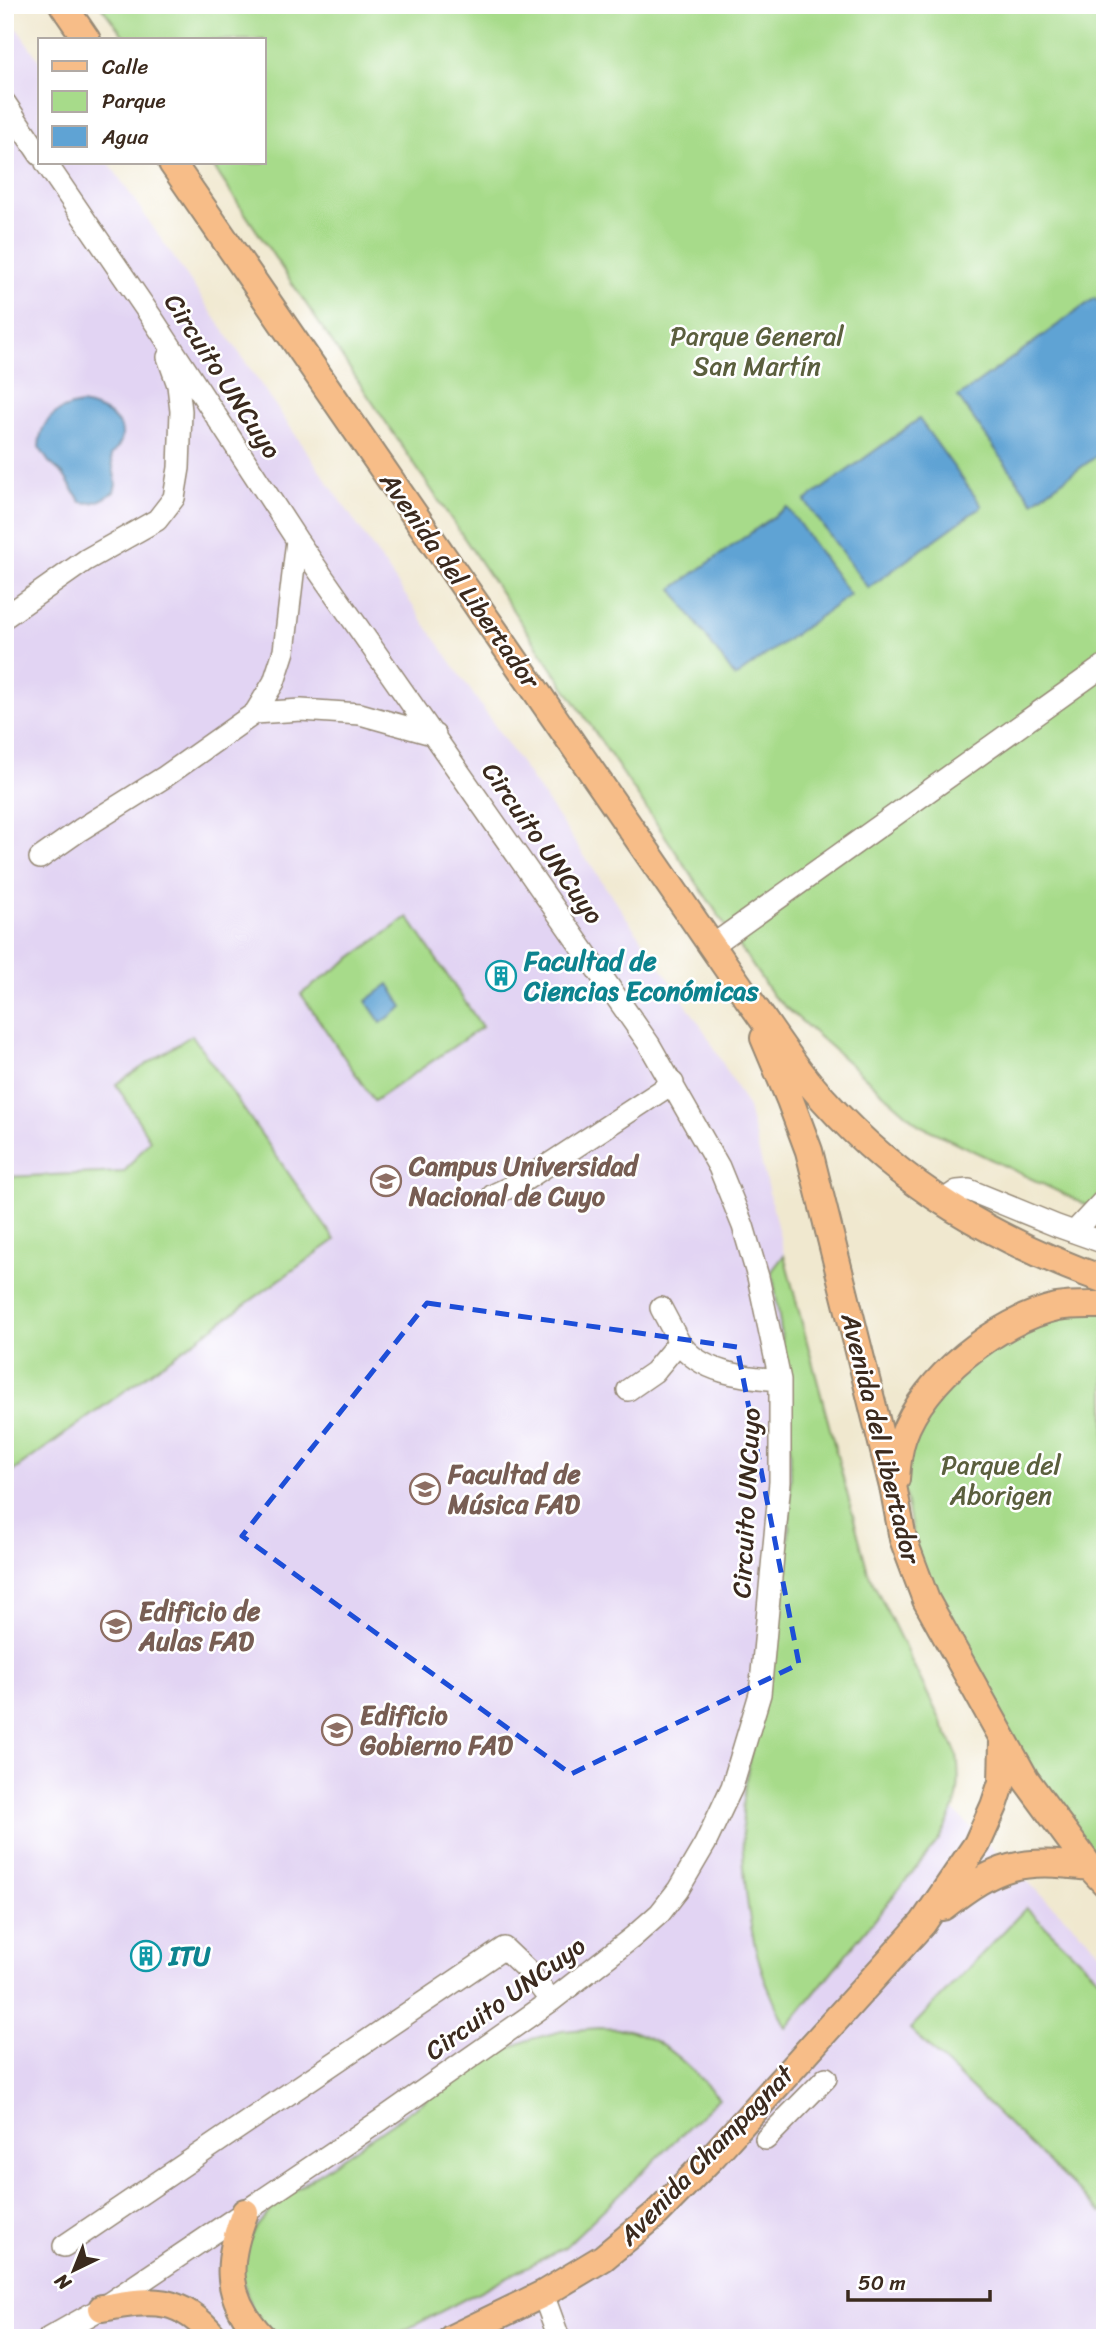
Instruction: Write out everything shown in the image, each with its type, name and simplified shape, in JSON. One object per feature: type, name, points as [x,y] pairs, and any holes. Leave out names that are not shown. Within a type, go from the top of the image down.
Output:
[{"type":"main road","points":[[63,5],[86,38]]},
{"type":"main road","name":"Avenida del Libertador","points":[[173,164],[747,997],[821,1098],[855,1133],[903,1175],[941,1202],[975,1223],[1072,1268],[1105,1280]]},
{"type":"main road","name":"Avenida del Libertador","points":[[747,997],[809,1151],[894,1492],[903,1539],[926,1600],[1026,1780],[1097,1875]]},
{"type":"main road","points":[[894,1492],[903,1436],[929,1393],[945,1374],[986,1339],[1018,1320],[1058,1306],[1105,1305]]},
{"type":"main road","name":"Avenida Champagnat","points":[[452,2338],[543,2294],[603,2258],[656,2214],[713,2156],[923,1923],[976,1844],[994,1806],[1002,1782],[1003,1741]]},
{"type":"main road","name":"Avenida Champagnat","points":[[923,1923],[975,1882],[1020,1864],[1060,1863],[1097,1875]]},
{"type":"main road","points":[[245,2212],[232,2248],[230,2270],[236,2298],[251,2326],[263,2338]]},
{"type":"main road","points":[[102,2308],[152,2301],[170,2304],[191,2314],[215,2338]]},
{"type":"street","points":[[5,103],[38,152]]},
{"type":"street","name":"Circuito UNCuyo","points":[[47,164],[298,540],[649,1044],[673,1083],[719,1167],[743,1226],[758,1277],[780,1380],[780,1482],[760,1694],[732,1787],[705,1844],[678,1890],[660,1913],[633,1937],[551,2001],[102,2308],[49,2338]]},
{"type":"street","points":[[5,617],[86,561],[157,520],[174,498],[181,411],[178,385],[154,321]]},
{"type":"street","points":[[40,859],[255,713],[274,682],[284,651],[298,540]]},
{"type":"street","points":[[713,945],[1105,665]]},
{"type":"street","points":[[255,713],[302,710],[360,714],[435,735]]},
{"type":"street","points":[[493,1195],[525,1180],[673,1083]]},
{"type":"street","points":[[941,1202],[957,1191],[969,1190],[1105,1243]]},
{"type":"street","points":[[1074,1232],[1105,1199]]},
{"type":"street","points":[[661,1308],[684,1350],[714,1368],[737,1377],[780,1380]]},
{"type":"street","points":[[628,1390],[654,1372],[679,1342]]},
{"type":"street","points":[[64,2246],[504,1948],[527,1970],[551,2001]]},
{"type":"street","points":[[766,2139],[826,2078]]},
{"type":"street","points":[[543,2294],[559,2338]]},
{"type":"highlighted area","points":[[427,1303],[737,1347],[799,1664],[571,1774],[242,1536]]},
{"type":"shaded area","name":"Campus Universidad Nacional de Cuyo","points":[[5,11],[38,59],[38,164],[110,164],[705,1032],[748,1108],[803,1331],[868,1572],[957,1754],[960,1781],[954,1811],[1105,1956],[1105,2338],[5,2338]]},
{"type":"green space","name":"Parque General San Martín","points":[[100,5],[1105,5],[1105,1214],[919,1125],[773,996],[212,164],[266,164],[266,38],[125,38]]},
{"type":"green space","points":[[408,917],[482,1027],[374,1101],[301,994]]},
{"type":"green space","points":[[192,1035],[335,1240],[5,1477],[5,1177],[124,1172],[150,1140],[116,1084]]},
{"type":"green space","points":[[784,1255],[868,1572],[957,1754],[959,1779],[954,1809],[938,1841],[786,2028],[765,1979],[752,1933],[743,1850],[747,1775],[780,1616],[788,1553],[790,1431],[772,1271]]},
{"type":"green space","name":"Parque del Aborigen","points":[[1105,1305],[1105,1883],[926,1600],[898,1459],[903,1436],[986,1339]]},
{"type":"green space","points":[[1026,1908],[1105,1984],[1105,2209],[1101,2213],[910,2029]]},
{"type":"green space","points":[[599,2028],[632,2031],[657,2042],[690,2068],[719,2098],[565,2247],[390,2338],[268,2338],[256,2326],[240,2270],[243,2251],[258,2225],[279,2201],[487,2058],[528,2040],[562,2031]]},
{"type":"water","points":[[1095,298],[1105,311],[1105,450],[1033,502],[958,397]]},
{"type":"water","points":[[81,404],[110,415],[121,428],[122,437],[119,446],[111,455],[116,484],[114,492],[91,503],[81,502],[63,474],[49,462],[39,447],[42,429],[51,417],[57,412]]},
{"type":"water","points":[[919,419],[982,506],[868,588],[805,501]]},
{"type":"water","points":[[787,507],[850,595],[735,677],[672,589]]},
{"type":"water","points":[[389,984],[403,1007],[381,1023],[366,1001]]},
{"type":"place","name":"Facultad de Ciencias Económicas","points":[[501,976]]},
{"type":"place","name":"Campus Universidad Nacional de Cuyo","points":[[386,1181]]},
{"type":"place","name":"Facultad de Música FAD","points":[[425,1489]]},
{"type":"place","name":"Edificio de Aulas FAD","points":[[116,1626]]},
{"type":"place","name":"Edificio Gobierno FAD","points":[[337,1730]]},
{"type":"place","name":"ITU","points":[[146,1956]]}]
